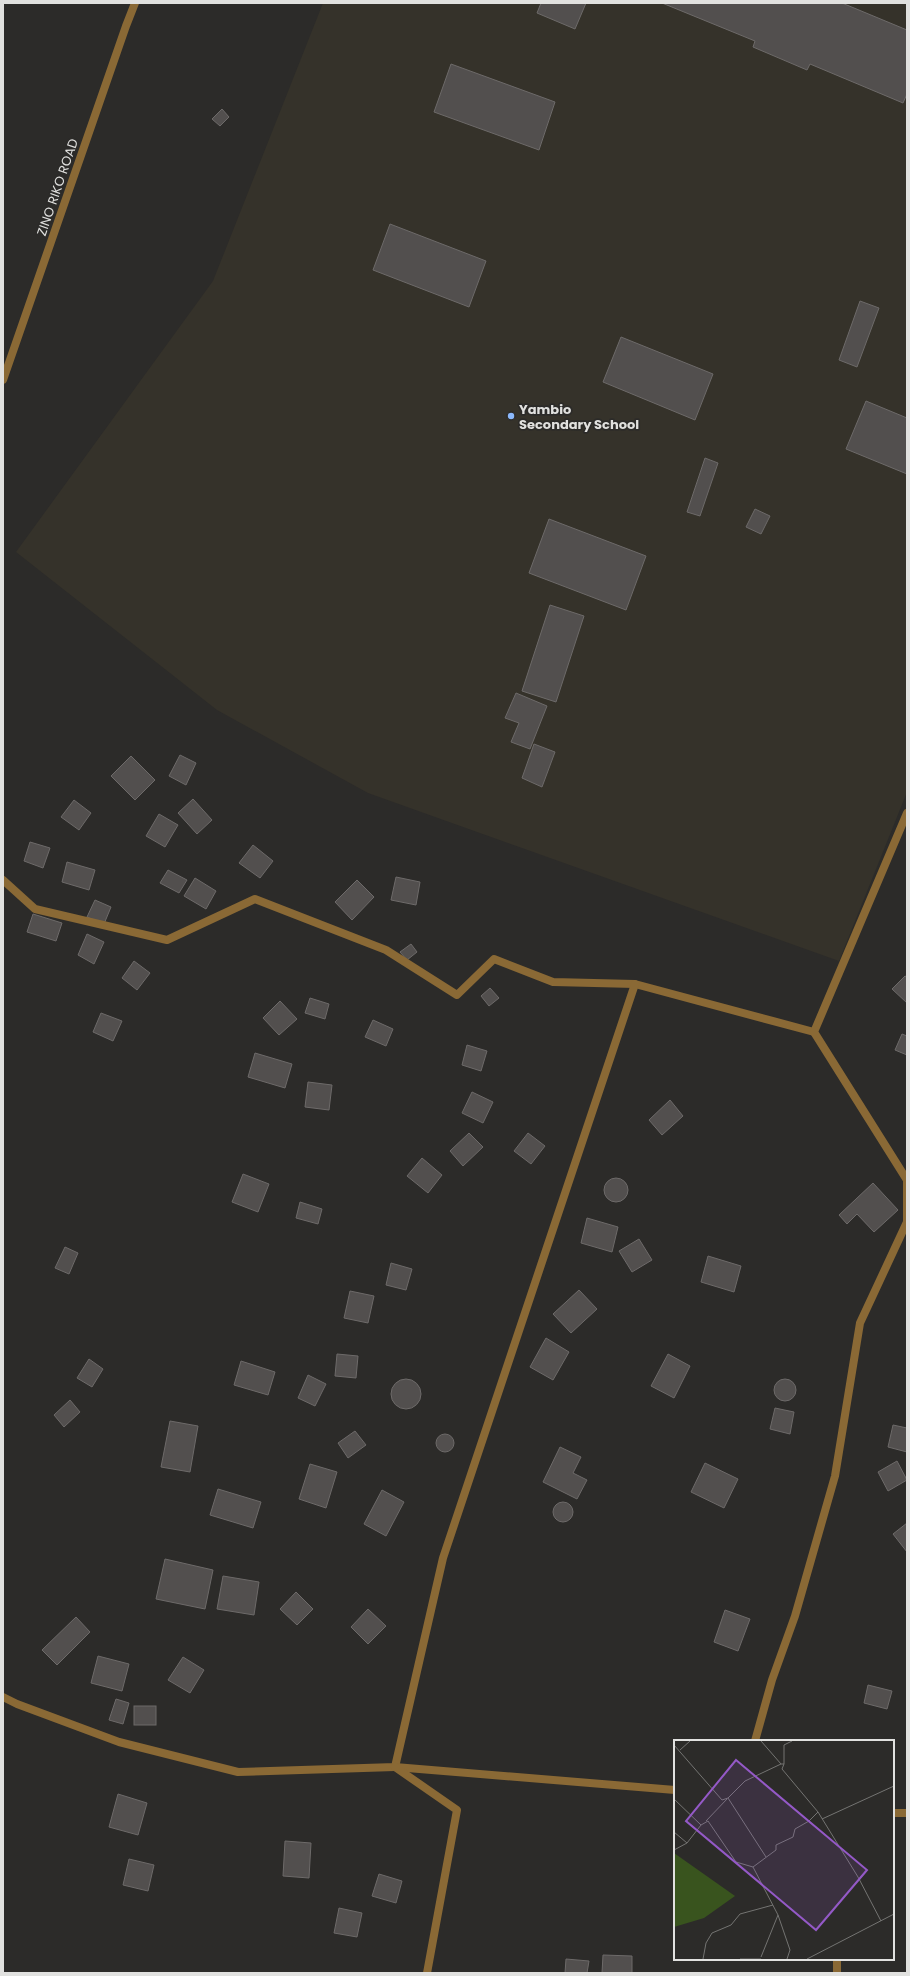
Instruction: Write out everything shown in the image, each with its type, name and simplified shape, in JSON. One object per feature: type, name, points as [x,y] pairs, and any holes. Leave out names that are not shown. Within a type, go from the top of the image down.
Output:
[{"type":"street","name":"ZINO RIKO ROAD","points":[[3,380],[135,3]]},
{"type":"street","points":[[814,1032],[907,813]]},
{"type":"street","points":[[3,880],[35,909],[167,940],[255,899],[386,950],[457,995],[494,959],[553,982],[635,984],[814,1032],[907,1180],[907,1222],[860,1323],[835,1476],[795,1616],[772,1680],[754,1740]]},
{"type":"street","points":[[395,1767],[443,1558],[635,984]]},
{"type":"street","points":[[3,1697],[17,1704],[119,1742],[238,1772],[395,1767],[674,1790]]},
{"type":"street","points":[[395,1767],[457,1810],[427,1973]]},
{"type":"street","points":[[894,1813],[907,1813]]},
{"type":"street","points":[[837,1960],[837,1973]]},
{"type":"shaded area","name":"Yambio Secondary School","points":[[323,3],[907,3],[907,792],[839,961],[368,793],[217,710],[16,552],[213,281]]},
{"type":"building","points":[[541,3],[586,3],[575,29],[537,13]]},
{"type":"building","points":[[662,3],[842,3],[907,30],[907,94],[903,103],[810,64],[807,70],[753,47],[755,41]]},
{"type":"building","points":[[451,64],[555,102],[539,150],[434,112]]},
{"type":"building","points":[[222,109],[229,117],[220,126],[212,119]]},
{"type":"building","points":[[390,224],[486,261],[469,307],[373,270]]},
{"type":"building","points":[[860,301],[879,308],[857,367],[839,360]]},
{"type":"building","points":[[621,337],[713,374],[695,420],[603,382]]},
{"type":"building","points":[[866,401],[907,418],[907,474],[846,449]]},
{"type":"building","points":[[705,458],[718,463],[700,516],[687,512]]},
{"type":"building","points":[[755,509],[770,516],[761,534],[746,527]]},
{"type":"building","points":[[549,519],[646,556],[626,610],[529,573]]},
{"type":"building","points":[[550,605],[584,616],[556,702],[522,691]]},
{"type":"building","points":[[516,693],[547,706],[530,749],[511,742],[519,723],[505,718]]},
{"type":"building","points":[[534,744],[555,752],[542,787],[522,778]]},
{"type":"building","points":[[180,755],[196,763],[186,785],[169,776]]},
{"type":"building","points":[[131,756],[155,780],[135,800],[111,776]]},
{"type":"building","points":[[193,799],[212,820],[197,834],[178,813]]},
{"type":"building","points":[[74,800],[91,813],[79,830],[61,817]]},
{"type":"building","points":[[159,814],[178,825],[165,847],[146,836]]},
{"type":"building","points":[[30,842],[50,848],[43,868],[24,861]]},
{"type":"building","points":[[253,845],[273,861],[260,878],[239,863]]},
{"type":"building","points":[[67,862],[95,870],[89,890],[62,882]]},
{"type":"building","points":[[168,870],[187,880],[179,893],[160,883]]},
{"type":"building","points":[[396,877],[420,882],[416,905],[391,900]]},
{"type":"building","points":[[195,878],[216,891],[206,909],[184,896]]},
{"type":"building","points":[[357,880],[374,897],[352,920],[335,902]]},
{"type":"building","points":[[95,900],[111,907],[104,924],[87,917]]},
{"type":"building","points":[[33,914],[62,923],[56,941],[27,932]]},
{"type":"building","points":[[87,934],[104,942],[94,964],[78,955]]},
{"type":"building","points":[[411,944],[417,952],[407,960],[400,952]]},
{"type":"building","points":[[134,961],[150,973],[137,990],[122,978]]},
{"type":"building","points":[[905,976],[907,977],[907,1003],[892,989]]},
{"type":"building","points":[[490,988],[499,998],[489,1006],[481,996]]},
{"type":"building","points":[[310,998],[329,1004],[325,1019],[305,1013]]},
{"type":"building","points":[[280,1001],[297,1019],[279,1035],[263,1018]]},
{"type":"building","points":[[101,1013],[122,1021],[113,1041],[93,1032]]},
{"type":"building","points":[[373,1020],[393,1029],[386,1046],[365,1037]]},
{"type":"building","points":[[902,1034],[907,1036],[907,1055],[895,1050]]},
{"type":"building","points":[[467,1045],[487,1051],[481,1071],[462,1065]]},
{"type":"building","points":[[255,1053],[292,1064],[285,1088],[248,1077]]},
{"type":"building","points":[[308,1082],[332,1085],[329,1110],[305,1107]]},
{"type":"building","points":[[472,1092],[493,1102],[483,1123],[462,1113]]},
{"type":"building","points":[[670,1100],[683,1116],[662,1135],[649,1120]]},
{"type":"building","points":[[469,1133],[483,1147],[463,1166],[450,1151]]},
{"type":"building","points":[[528,1133],[545,1146],[531,1164],[514,1151]]},
{"type":"building","points":[[422,1158],[442,1175],[428,1193],[407,1176]]},
{"type":"building","points":[[243,1174],[269,1184],[258,1212],[232,1202]]},
{"type":"building","points":[[616,1178],[624,1182],[628,1190],[624,1198],[616,1202],[608,1198],[604,1190],[608,1182]]},
{"type":"building","points":[[873,1183],[898,1210],[874,1232],[857,1214],[847,1224],[839,1215]]},
{"type":"building","points":[[300,1202],[322,1209],[318,1224],[296,1218]]},
{"type":"building","points":[[587,1218],[618,1227],[612,1252],[581,1243]]},
{"type":"building","points":[[639,1239],[652,1260],[632,1272],[619,1251]]},
{"type":"building","points":[[65,1247],[78,1253],[69,1274],[55,1268]]},
{"type":"building","points":[[708,1256],[741,1266],[734,1292],[701,1282]]},
{"type":"building","points":[[391,1263],[412,1269],[406,1290],[386,1285]]},
{"type":"building","points":[[579,1290],[597,1309],[571,1333],[553,1314]]},
{"type":"building","points":[[350,1291],[374,1296],[368,1323],[344,1318]]},
{"type":"building","points":[[546,1338],[569,1352],[553,1380],[530,1367]]},
{"type":"building","points":[[337,1354],[358,1356],[356,1378],[335,1376]]},
{"type":"building","points":[[668,1354],[690,1366],[674,1398],[651,1386]]},
{"type":"building","points":[[89,1359],[103,1369],[92,1387],[77,1378]]},
{"type":"building","points":[[241,1361],[275,1372],[268,1395],[234,1385]]},
{"type":"building","points":[[308,1375],[326,1384],[315,1406],[298,1398]]},
{"type":"building","points":[[406,1379],[417,1383],[421,1394],[417,1405],[406,1409],[395,1405],[391,1394],[395,1383]]},
{"type":"building","points":[[785,1379],[793,1382],[796,1390],[793,1398],[785,1401],[777,1398],[774,1390],[777,1382]]},
{"type":"building","points":[[70,1400],[80,1412],[64,1427],[54,1415]]},
{"type":"building","points":[[775,1408],[794,1412],[790,1434],[770,1429]]},
{"type":"building","points":[[170,1421],[198,1426],[190,1472],[161,1467]]},
{"type":"building","points":[[893,1425],[907,1428],[907,1452],[888,1447]]},
{"type":"building","points":[[355,1431],[366,1445],[348,1458],[338,1443]]},
{"type":"building","points":[[441,1434],[449,1434],[454,1439],[452,1450],[449,1452],[441,1452],[436,1447],[436,1439]]},
{"type":"building","points":[[560,1447],[581,1457],[573,1473],[587,1480],[577,1499],[543,1482]]},
{"type":"building","points":[[897,1461],[907,1480],[888,1491],[878,1472]]},
{"type":"building","points":[[705,1463],[738,1479],[724,1508],[691,1492]]},
{"type":"building","points":[[310,1464],[337,1472],[326,1508],[299,1499]]},
{"type":"building","points":[[218,1489],[261,1502],[253,1528],[210,1515]]},
{"type":"building","points":[[382,1490],[404,1502],[386,1536],[364,1524]]},
{"type":"building","points":[[559,1502],[567,1502],[573,1508],[573,1516],[567,1522],[559,1522],[553,1516],[553,1508]]},
{"type":"building","points":[[907,1523],[907,1552],[893,1534]]},
{"type":"building","points":[[165,1559],[213,1570],[205,1609],[156,1599]]},
{"type":"building","points":[[223,1576],[259,1582],[254,1615],[217,1609]]},
{"type":"building","points":[[296,1592],[313,1609],[297,1625],[280,1609]]},
{"type":"building","points":[[368,1609],[386,1626],[368,1644],[351,1627]]},
{"type":"building","points":[[725,1610],[750,1619],[738,1651],[714,1642]]},
{"type":"building","points":[[76,1617],[90,1632],[57,1665],[42,1650]]},
{"type":"building","points":[[98,1656],[129,1664],[122,1691],[91,1683]]},
{"type":"building","points":[[183,1657],[204,1670],[190,1693],[168,1680]]},
{"type":"building","points":[[868,1685],[892,1691],[887,1709],[864,1703]]},
{"type":"building","points":[[116,1699],[129,1703],[123,1724],[109,1720]]},
{"type":"building","points":[[134,1706],[156,1706],[156,1725],[134,1725]]},
{"type":"building","points":[[118,1794],[147,1803],[138,1835],[109,1827]]},
{"type":"building","points":[[285,1841],[311,1843],[309,1878],[283,1876]]},
{"type":"building","points":[[129,1859],[154,1865],[148,1891],[123,1885]]},
{"type":"building","points":[[379,1874],[402,1881],[396,1903],[372,1896]]},
{"type":"building","points":[[339,1908],[362,1913],[357,1937],[334,1933]]},
{"type":"building","points":[[603,1955],[632,1956],[632,1973],[602,1973]]},
{"type":"building","points":[[566,1959],[589,1961],[587,1973],[565,1973]]},
{"type":"place","name":"Yambio Secondary School","points":[[511,416]]}]
